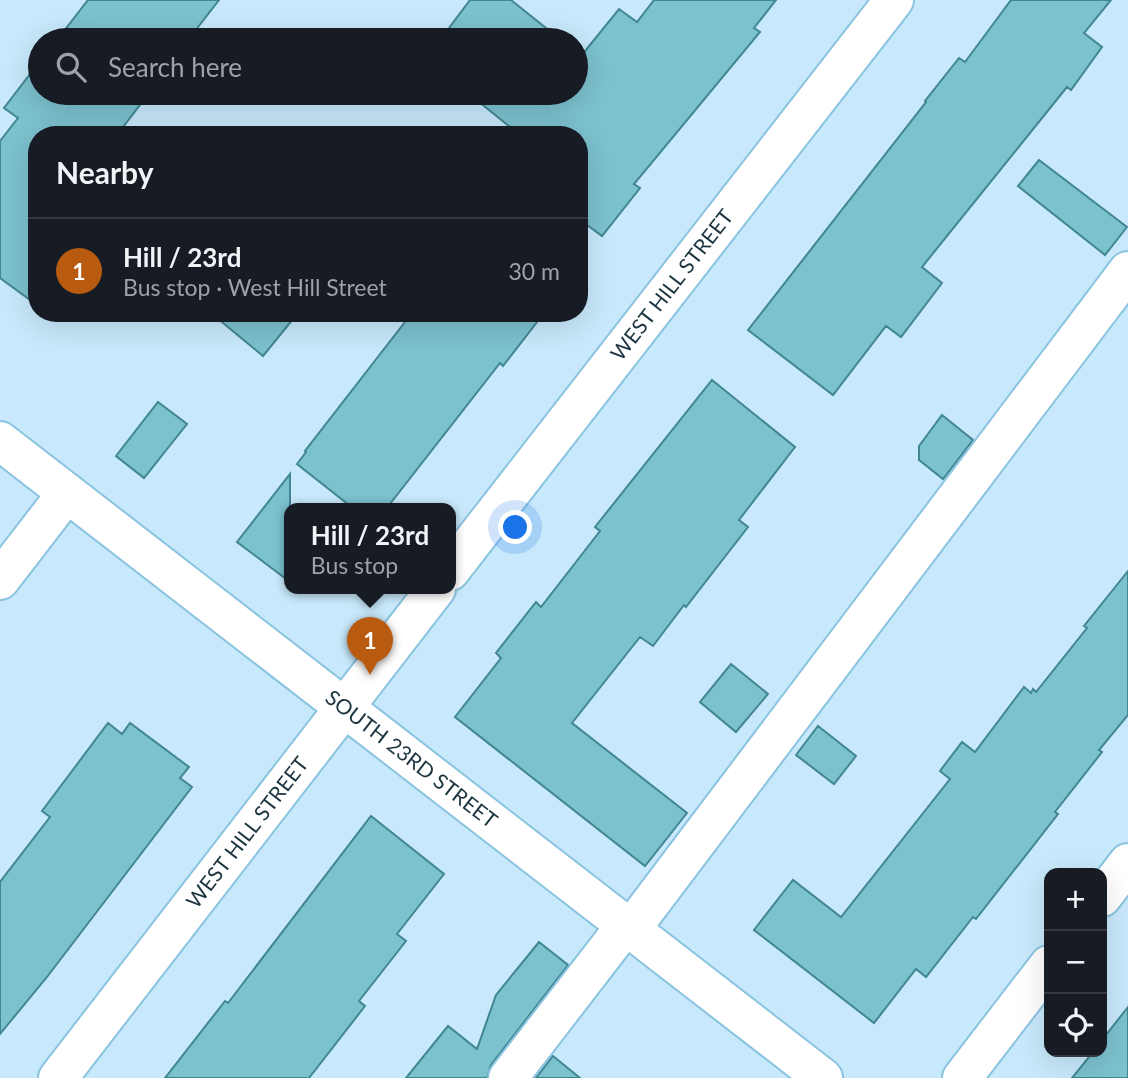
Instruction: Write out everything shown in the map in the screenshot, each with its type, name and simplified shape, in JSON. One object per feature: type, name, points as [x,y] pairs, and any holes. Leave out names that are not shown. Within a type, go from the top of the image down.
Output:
[{"type":"street","name":"WEST HILL STREET","points":[[456,563],[894,0]]},
{"type":"street","points":[[508,1078],[628,927],[1128,271]]},
{"type":"street","name":"SOUTH 23RD STREET","points":[[0,441],[823,1078]]},
{"type":"street","points":[[0,580],[67,493]]},
{"type":"street","name":"WEST HILL STREET","points":[[58,1078],[432,594]]},
{"type":"street","points":[[1107,890],[1128,863]]},
{"type":"street","points":[[962,1078],[1044,971]]},
{"type":"building","points":[[88,0],[219,0],[197,28],[66,28]]},
{"type":"building","points":[[470,0],[511,0],[546,28],[449,28]]},
{"type":"building","points":[[654,0],[776,0],[754,28],[760,32],[634,184],[640,188],[602,236],[588,226],[588,126],[509,126],[483,105],[588,105],[588,47],[619,9],[637,22]]},
{"type":"building","points":[[1011,0],[1111,0],[1084,33],[1102,47],[1071,90],[1067,87],[922,267],[942,283],[901,337],[886,326],[833,395],[748,330],[959,58],[965,62]]},
{"type":"building","points":[[28,77],[28,105],[140,105],[124,126],[28,126],[28,298],[0,278],[0,141],[18,118],[4,108]]},
{"type":"building","points":[[1039,160],[1127,227],[1105,255],[1018,186]]},
{"type":"building","points":[[222,322],[291,322],[263,356]]},
{"type":"building","points":[[405,322],[537,322],[503,366],[500,363],[391,503],[346,503],[297,464]]},
{"type":"building","points":[[712,380],[795,447],[739,520],[748,527],[686,607],[684,605],[653,646],[640,637],[572,723],[687,813],[645,866],[455,717],[501,658],[496,653],[536,602],[541,607],[600,531],[595,527]]},
{"type":"building","points":[[158,402],[187,424],[144,478],[116,456]]},
{"type":"building","points":[[942,415],[973,440],[943,479],[919,460],[919,446]]},
{"type":"building","points":[[290,474],[290,503],[284,503],[284,577],[237,542]]},
{"type":"building","points":[[1128,571],[1128,715],[1099,750],[1102,752],[1055,812],[1058,814],[976,919],[973,917],[926,977],[916,969],[874,1023],[754,930],[793,880],[841,917],[950,779],[940,771],[962,742],[975,752],[1024,687],[1031,693],[1033,689],[1036,692]]},
{"type":"building","points":[[731,664],[768,694],[736,732],[700,702]]},
{"type":"building","points":[[108,723],[122,734],[130,723],[189,767],[180,778],[192,787],[47,977],[0,1034],[0,882],[50,817],[42,811]]},
{"type":"building","points":[[818,726],[856,756],[834,784],[796,755]]},
{"type":"building","points":[[371,816],[444,874],[397,934],[406,941],[359,1001],[365,1006],[309,1078],[165,1078],[225,1001],[228,1003]]},
{"type":"building","points":[[539,942],[568,965],[491,1065],[487,1078],[406,1078],[448,1026],[477,1049],[496,995]]},
{"type":"building","points":[[1128,1007],[1128,1078],[1072,1078],[1089,1057],[1107,1057],[1107,1034]]},
{"type":"building","points":[[553,1056],[580,1078],[536,1078]]},
{"type":"place","name":"Hill / 23rd","points":[[370,675]]}]
